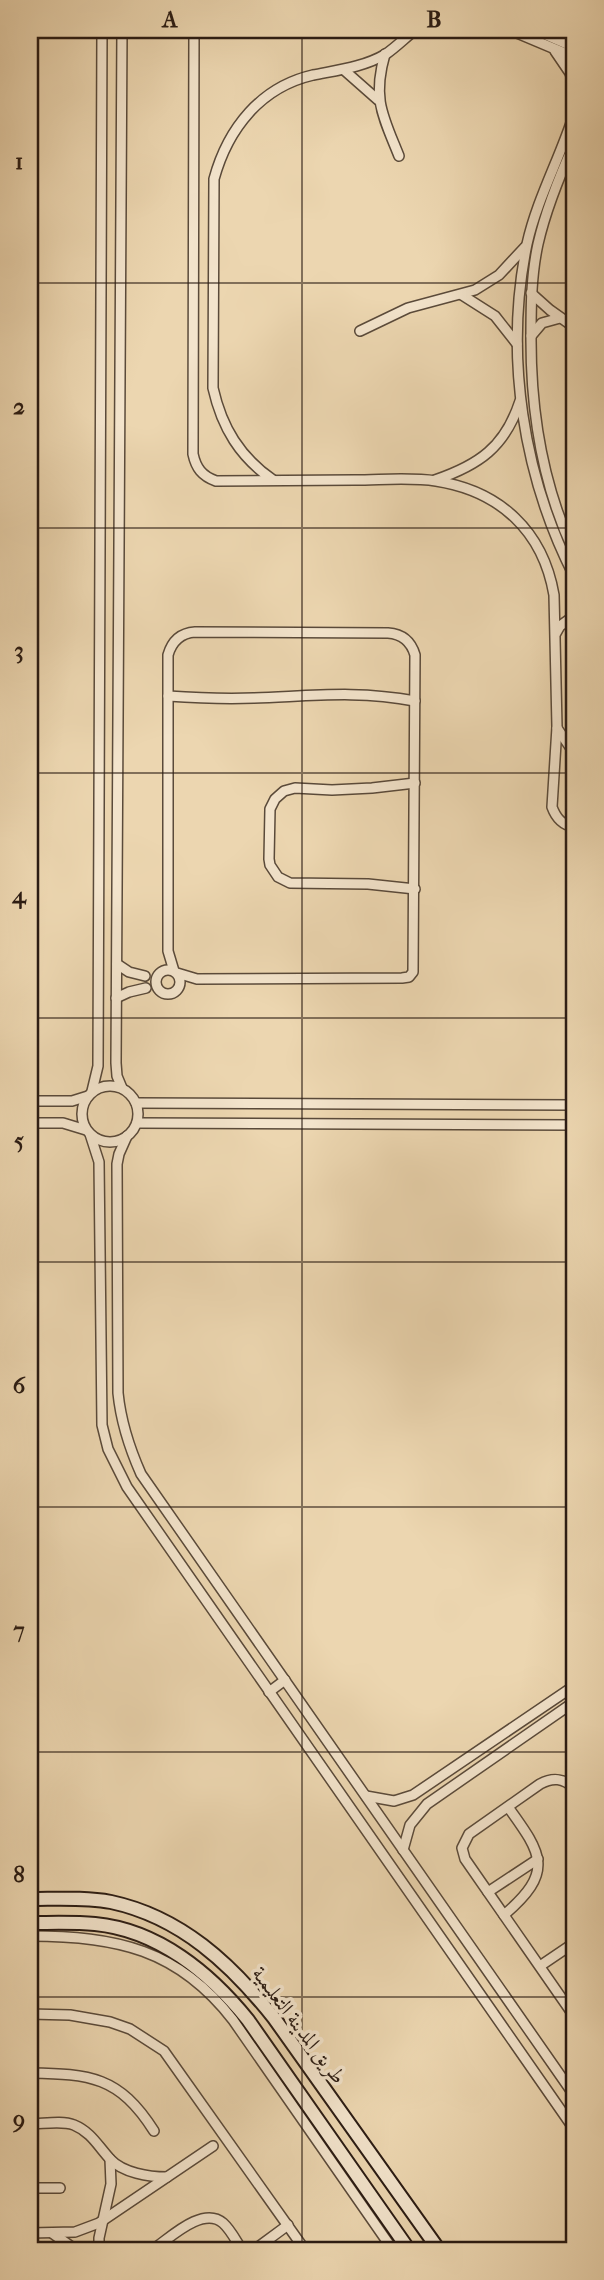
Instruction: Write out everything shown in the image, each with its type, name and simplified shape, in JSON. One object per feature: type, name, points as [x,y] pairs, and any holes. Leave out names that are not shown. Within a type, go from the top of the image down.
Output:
[{"type":"street","points":[[102,30],[98,1066],[82,1113],[97,1149],[99,1162],[102,1425],[108,1448],[127,1487],[574,2129]]},
{"type":"street","points":[[122,30],[116,1070],[118,1083],[136,1103],[138,1111],[137,1124],[127,1136],[117,1164],[118,1393],[121,1423],[141,1474],[574,2095]]},
{"type":"street","points":[[194,30],[193,454],[200,471],[216,481],[433,481],[467,488],[495,502],[529,533],[545,559],[554,595],[557,727],[552,807],[556,817],[574,827]]},
{"type":"street","points":[[273,480],[248,460],[233,441],[222,419],[213,388],[214,179],[228,140],[252,108],[284,86],[309,76],[344,70],[385,54],[415,30]]},
{"type":"street","points":[[513,30],[574,57]]},
{"type":"street","points":[[535,30],[574,47]]},
{"type":"street","points":[[551,47],[570,73],[574,86]]},
{"type":"street","points":[[385,54],[380,69],[378,100],[400,156]]},
{"type":"street","points":[[344,70],[378,100]]},
{"type":"street","points":[[574,114],[546,184],[527,243],[522,277],[519,346],[521,396],[538,486],[574,576]]},
{"type":"street","points":[[574,144],[551,199],[537,247],[531,293],[531,372],[541,454],[551,492],[574,552]]},
{"type":"street","points":[[527,243],[537,247]]},
{"type":"street","points":[[360,331],[408,308],[462,295],[481,287],[499,275],[527,243]]},
{"type":"street","points":[[531,293],[574,327]]},
{"type":"street","points":[[462,295],[495,316],[519,346]]},
{"type":"street","points":[[531,336],[542,323],[560,318]]},
{"type":"street","points":[[519,374],[531,372]]},
{"type":"street","points":[[433,481],[467,468],[496,445],[508,430],[521,396]]},
{"type":"street","points":[[545,559],[562,551]]},
{"type":"street","points":[[555,635],[560,626],[574,616]]},
{"type":"street","points":[[117,998],[175,972],[197,979],[408,977],[413,972],[414,649],[403,637],[388,633],[190,632],[179,637],[170,650],[168,951],[175,972],[180,980],[179,987]]},
{"type":"street","points":[[168,696],[242,698],[343,693],[415,701]]},
{"type":"street","points":[[557,727],[574,753]]},
{"type":"street","points":[[415,783],[372,788],[295,788],[284,791],[275,799],[270,809],[269,848],[273,872],[290,883],[344,883],[415,889]]},
{"type":"street","points":[[153,981],[168,951]]},
{"type":"street","points":[[117,964],[129,972],[153,981],[162,992],[169,994],[197,979]]},
{"type":"street","points":[[30,1101],[72,1101],[109,1085],[122,1087]]},
{"type":"street","points":[[136,1103],[574,1105]]},
{"type":"street","points":[[30,1123],[63,1123],[108,1142],[127,1136]]},
{"type":"street","points":[[137,1124],[574,1125]]},
{"type":"street","points":[[269,1692],[285,1680]]},
{"type":"street","points":[[365,1796],[384,1801],[414,1795],[574,1686]]},
{"type":"street","points":[[403,1850],[410,1825],[427,1804],[574,1702]]},
{"type":"street","points":[[574,1788],[561,1780],[547,1780],[469,1834],[463,1843],[462,1854],[574,2015]]},
{"type":"street","points":[[504,1915],[531,1889],[538,1869],[533,1842],[508,1807]]},
{"type":"street","points":[[488,1892],[538,1859]]},
{"type":"street","name":"طريق المدينة التعليمية","points":[[30,1899],[90,1900],[133,1909],[163,1920],[192,1937],[225,1962],[274,2018],[434,2249]]},
{"type":"street","name":"طريق المدينة التعليمية","points":[[30,1923],[97,1924],[117,1928],[160,1944],[201,1971],[233,2001],[248,2020],[409,2250]]},
{"type":"street","points":[[30,1936],[87,1937],[128,1946],[165,1961],[206,1989],[233,2020],[393,2250]]},
{"type":"street","points":[[540,1966],[574,1943]]},
{"type":"street","points":[[30,2014],[70,2015],[110,2022],[139,2034],[164,2051],[304,2250]]},
{"type":"street","points":[[30,2073],[78,2074],[101,2082],[131,2102],[154,2132]]},
{"type":"street","points":[[30,2124],[70,2124],[95,2139],[110,2159],[137,2173],[167,2177]]},
{"type":"street","points":[[30,2233],[85,2230],[103,2221],[213,2146]]},
{"type":"street","points":[[99,2250],[111,2184],[110,2159]]},
{"type":"street","points":[[30,2188],[60,2188]]},
{"type":"street","points":[[155,2248],[198,2220],[209,2217],[223,2223],[242,2250]]},
{"type":"street","points":[[254,2250],[288,2225]]},
{"type":"street","points":[[51,2233],[76,2250]]}]
